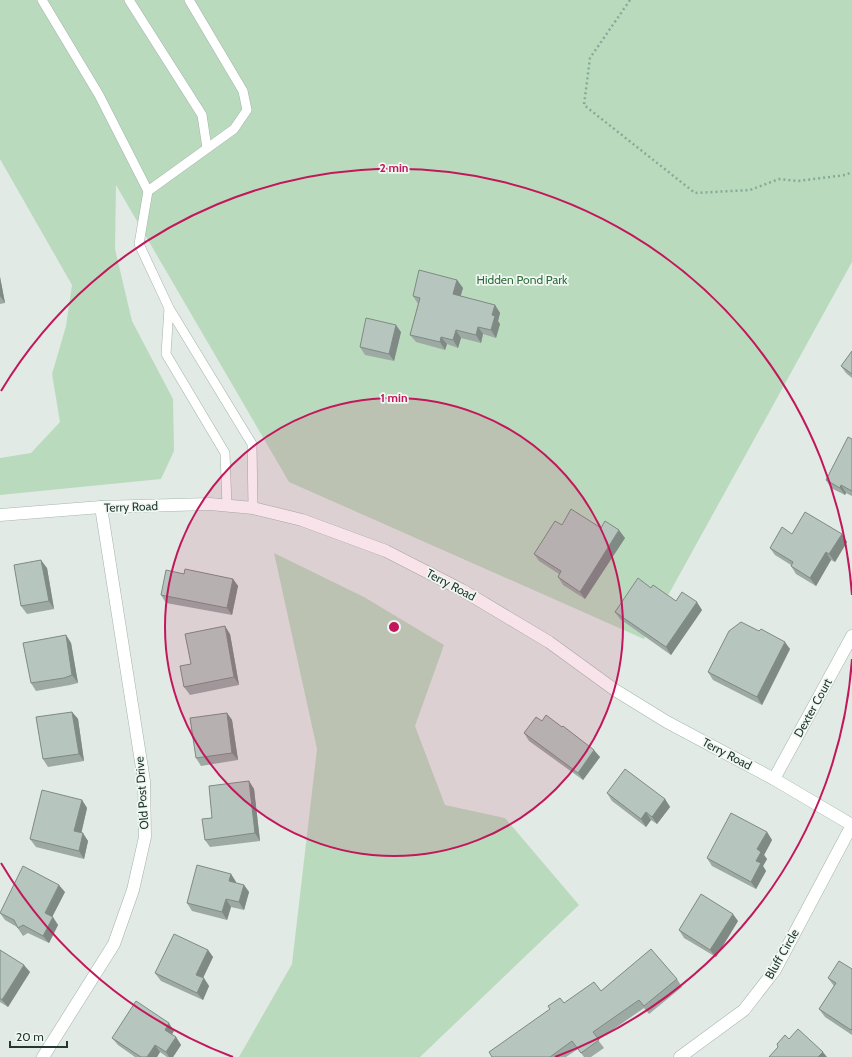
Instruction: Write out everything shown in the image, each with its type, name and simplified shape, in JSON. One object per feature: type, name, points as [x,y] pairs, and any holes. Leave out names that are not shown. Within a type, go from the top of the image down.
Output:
[{"type":"street","name":"Terry Road","points":[[0,515],[101,508],[210,504],[254,508],[302,520],[386,551],[462,590],[548,642],[615,690],[667,722],[774,779],[852,825]]},
{"type":"street","name":"Old Post Drive","points":[[43,1057],[114,944],[132,890],[145,837],[144,781],[101,508]]},
{"type":"street","name":"Dexter Court","points":[[774,779],[852,636]]},
{"type":"street","name":"Bluff Circle","points":[[680,1057],[744,1010],[775,970],[852,825]]},
{"type":"lane","points":[[42,0],[98,95],[148,190],[139,244],[169,308],[252,444],[254,508]]},
{"type":"lane","points":[[129,0],[202,115],[208,148]]},
{"type":"lane","points":[[148,190],[234,129],[247,110],[243,91],[189,0]]},
{"type":"lane","points":[[169,308],[166,354],[225,453],[227,506]]},
{"type":"path","points":[[630,0],[590,58],[584,105],[689,188],[695,192],[750,190],[778,180],[798,181],[845,175],[852,172]]},
{"type":"green space","name":"Hidden Pond Park","points":[[0,0],[852,0],[852,262],[644,639],[289,482],[116,185],[115,249],[132,321],[173,399],[174,451],[161,479],[0,495],[0,458],[31,453],[60,422],[52,374],[66,326],[72,285],[0,159]]},
{"type":"green space","points":[[274,553],[364,597],[444,645],[415,726],[445,805],[505,818],[579,905],[420,1057],[239,1057],[292,964],[317,749]]},
{"type":"building","points":[[419,270],[457,280],[453,294],[495,305],[492,315],[495,316],[491,330],[478,327],[476,335],[456,330],[453,340],[441,337],[440,342],[410,335],[420,298],[413,296]]},
{"type":"building","points":[[366,318],[396,325],[389,354],[360,347]]},
{"type":"building","points":[[852,351],[852,374],[841,366]]},
{"type":"building","points":[[848,437],[852,439],[852,491],[841,485],[840,488],[826,480]]},
{"type":"building","points":[[571,509],[601,528],[605,521],[619,530],[580,592],[558,577],[561,571],[534,554],[555,521],[562,525]]},
{"type":"building","points":[[805,512],[842,534],[829,554],[826,552],[810,578],[791,566],[793,562],[770,548],[782,527],[792,534]]},
{"type":"building","points":[[41,560],[49,601],[21,606],[14,565]]},
{"type":"building","points":[[185,569],[233,579],[227,608],[161,595],[166,570],[184,574]]},
{"type":"building","points":[[638,578],[651,588],[653,585],[676,601],[682,592],[697,602],[666,647],[615,612]]},
{"type":"building","points":[[741,622],[759,631],[761,629],[785,642],[757,697],[708,672],[729,631]]},
{"type":"building","points":[[225,626],[234,677],[184,687],[180,666],[191,664],[185,634]]},
{"type":"building","points":[[66,635],[72,675],[64,678],[31,683],[23,643]]},
{"type":"building","points":[[72,712],[79,754],[43,759],[36,717]]},
{"type":"building","points":[[227,713],[232,753],[196,758],[190,718]]},
{"type":"building","points":[[546,715],[594,750],[578,773],[524,733],[536,717],[542,721]]},
{"type":"building","points":[[625,769],[665,799],[652,817],[646,812],[641,819],[607,793]]},
{"type":"building","points":[[249,781],[255,833],[205,840],[202,819],[212,818],[209,786]]},
{"type":"building","points":[[42,790],[82,800],[74,831],[83,833],[79,851],[30,839]]},
{"type":"building","points":[[731,813],[767,832],[757,849],[761,852],[756,861],[761,863],[751,882],[707,858]]},
{"type":"building","points":[[197,865],[231,874],[229,881],[244,885],[239,902],[226,899],[222,912],[187,903]]},
{"type":"building","points":[[23,866],[59,885],[45,913],[53,917],[43,936],[23,925],[18,928],[14,920],[0,913]]},
{"type":"building","points":[[701,894],[733,914],[710,950],[679,930]]},
{"type":"building","points":[[174,934],[208,950],[196,975],[204,978],[197,993],[155,973]]},
{"type":"building","points":[[651,949],[677,979],[644,1006],[639,1000],[593,1032],[599,1040],[581,1053],[572,1041],[550,1057],[492,1057],[489,1052],[550,1009],[548,1006],[560,998],[564,1003],[594,982],[601,991]]},
{"type":"building","points":[[0,950],[24,965],[2,1000],[0,998]]},
{"type":"building","points":[[839,961],[852,969],[851,1030],[819,1009],[836,983],[828,978]]},
{"type":"building","points":[[136,1001],[169,1023],[165,1030],[176,1037],[166,1052],[155,1045],[147,1057],[141,1057],[112,1038]]},
{"type":"building","points":[[798,1029],[823,1052],[818,1057],[769,1057],[778,1047],[777,1044],[785,1035],[789,1039]]}]
